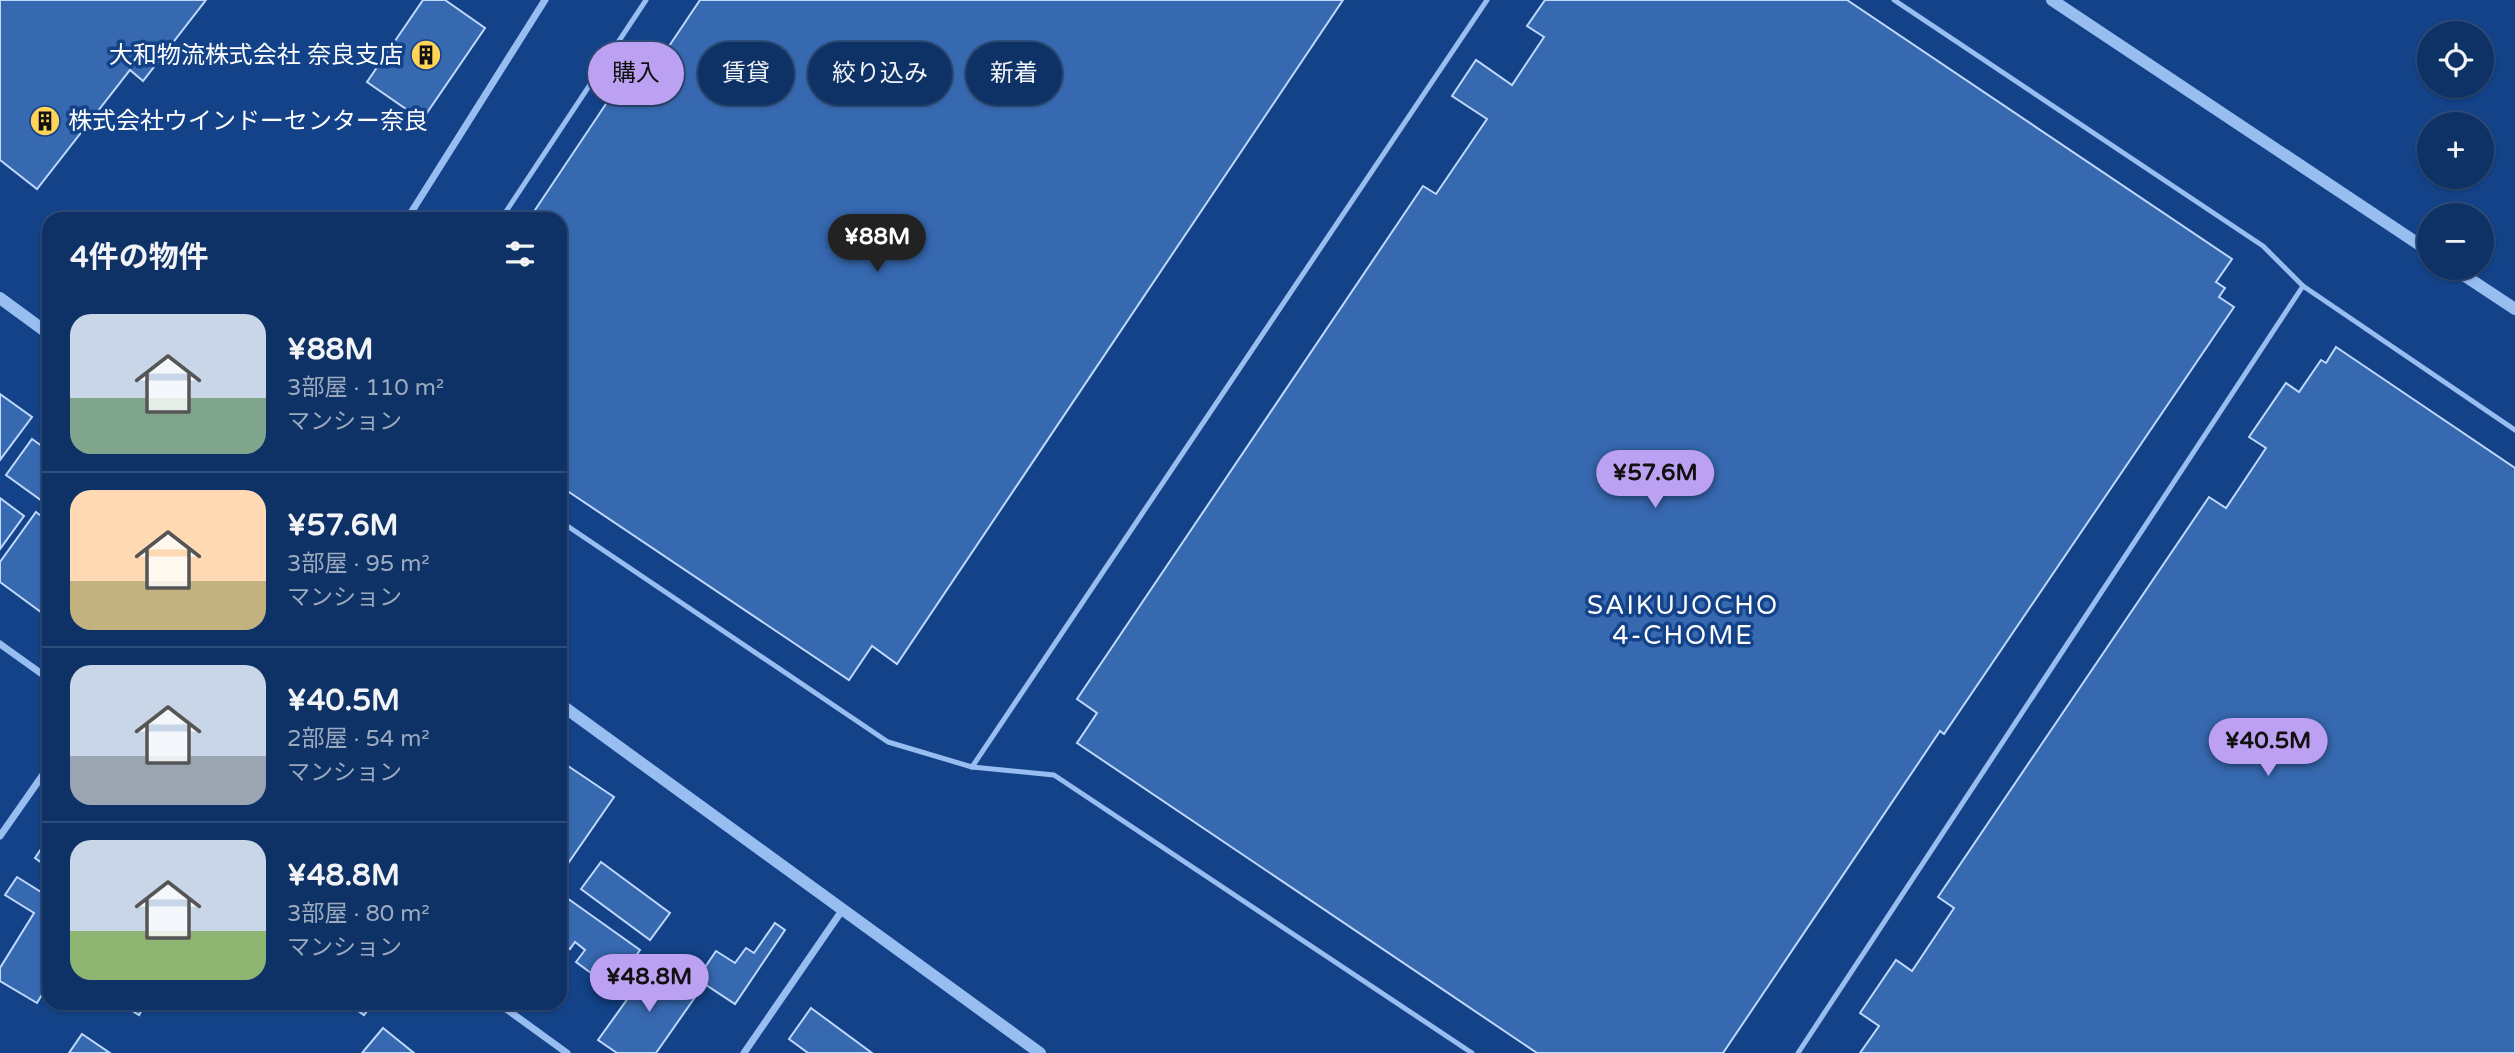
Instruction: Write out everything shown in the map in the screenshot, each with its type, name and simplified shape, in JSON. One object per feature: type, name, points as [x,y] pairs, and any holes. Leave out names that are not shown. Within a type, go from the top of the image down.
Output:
[{"type":"street","points":[[411,212],[545,0]]},
{"type":"street","points":[[2052,0],[2417,243]]},
{"type":"street","points":[[2472,280],[2515,309]]},
{"type":"street","points":[[0,298],[42,329]]},
{"type":"street","points":[[0,644],[42,674]]},
{"type":"street","points":[[567,709],[1040,1053]]},
{"type":"street","points":[[0,836],[42,776]]},
{"type":"street","points":[[744,1053],[843,909]]},
{"type":"street","points":[[508,1010],[567,1053]]},
{"type":"lane","points":[[506,212],[646,0]]},
{"type":"lane","points":[[972,767],[1487,0]]},
{"type":"lane","points":[[1894,0],[2263,246],[2303,286],[2515,430]]},
{"type":"lane","points":[[1798,1053],[2303,286]]},
{"type":"lane","points":[[567,526],[888,742],[972,767],[1054,775],[1472,1053]]},
{"type":"building","name":"株式会社ウインドーセンター奈良","points":[[0,0],[206,0],[143,81],[130,70],[37,189],[0,160]]},
{"type":"building","name":"大和物流株式会社 奈良支店","points":[[423,0],[445,0],[485,28],[422,120],[367,82]]},
{"type":"building","points":[[700,0],[1343,0],[897,664],[872,646],[849,680],[567,491],[567,212],[534,212],[605,105],[684,105],[684,42],[672,42]]},
{"type":"building","points":[[1545,0],[1847,0],[2232,259],[2216,282],[2225,288],[2219,297],[2234,307],[1944,734],[1940,731],[1723,1053],[1537,1053],[1077,743],[1097,713],[1077,699],[1423,186],[1436,194],[1487,119],[1452,96],[1476,60],[1512,85],[1544,37],[1527,26]]},
{"type":"building","points":[[2336,347],[2515,468],[2515,1053],[1860,1053],[1879,1026],[1860,1013],[1896,960],[1912,971],[1954,908],[1938,897],[2209,497],[2226,508],[2266,448],[2249,437],[2286,383],[2299,392],[2321,360],[2326,363]]},
{"type":"building","points":[[0,394],[32,417],[0,460]]},
{"type":"building","points":[[32,439],[42,446],[42,501],[6,475]]},
{"type":"building","points":[[0,498],[24,516],[0,549]]},
{"type":"building","points":[[36,512],[42,517],[42,613],[0,582],[0,562]]},
{"type":"building","points":[[567,765],[614,797],[567,865]]},
{"type":"building","points":[[42,848],[42,863],[35,858]]},
{"type":"building","points":[[601,862],[670,913],[650,940],[581,889]]},
{"type":"building","points":[[17,877],[42,893],[42,995],[37,1003],[0,981],[0,968],[34,913],[5,895]]},
{"type":"building","points":[[567,898],[640,950],[613,989],[576,962],[585,950],[575,942],[570,949],[567,947]]},
{"type":"building","points":[[775,923],[785,930],[735,1004],[697,979],[716,951],[735,963],[746,948],[754,953]]},
{"type":"building","points":[[654,962],[698,993],[656,1053],[617,1053],[598,1040]]},
{"type":"building","points":[[811,1008],[872,1053],[808,1053],[789,1039]]},
{"type":"building","points":[[383,1028],[414,1053],[362,1053]]},
{"type":"building","points":[[82,1034],[110,1053],[69,1053]]},
{"type":"place","name":"大和物流株式会社 奈良支店","points":[[426,55]]},
{"type":"place","name":"株式会社ウインドーセンター奈良","points":[[45,121]]},
{"type":"district","name":"SAIKUJOCHO 4-CHOME","points":[[1683,620]]}]
